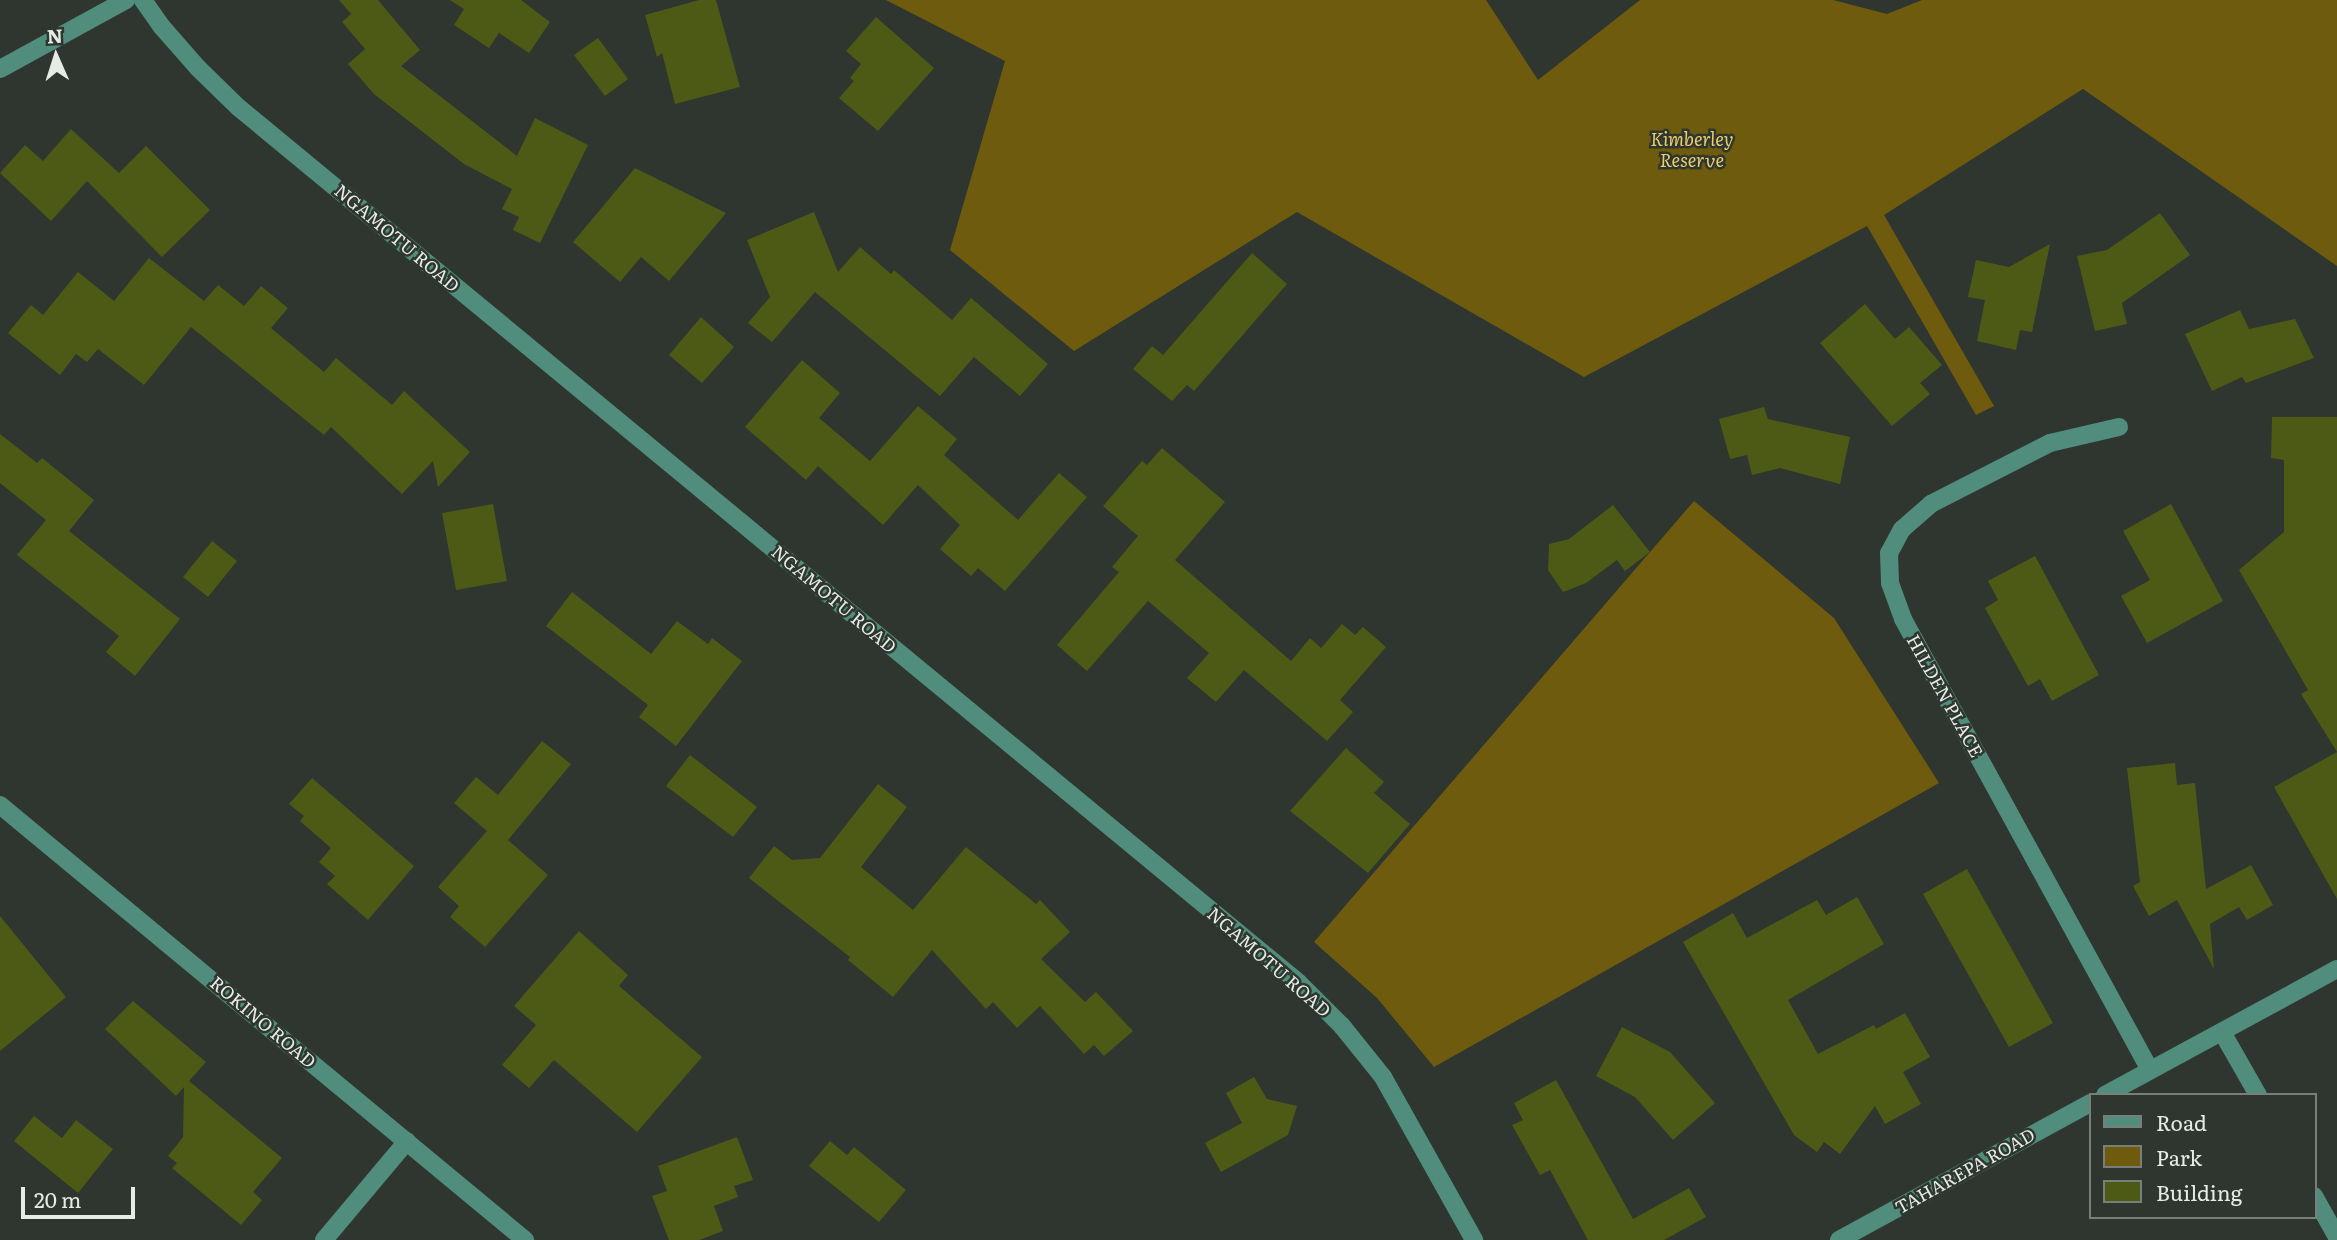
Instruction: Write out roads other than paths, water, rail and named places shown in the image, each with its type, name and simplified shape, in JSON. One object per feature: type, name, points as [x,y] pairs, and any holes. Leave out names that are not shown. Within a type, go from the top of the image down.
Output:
[{"type":"street","points":[[0,69],[125,0]]},
{"type":"street","name":"NGAMOTU ROAD","points":[[143,0],[189,58],[238,107],[1299,983],[1342,1026],[1383,1077],[1474,1240]]},
{"type":"street","name":"HILDEN PLACE","points":[[2119,427],[2050,443],[1931,504],[1902,529],[1889,553],[1890,583],[1903,619],[2150,1070]]},
{"type":"street","name":"ROKINO ROAD","points":[[0,805],[525,1240]]},
{"type":"street","points":[[2109,1093],[2337,969]]},
{"type":"street","points":[[2222,1032],[2258,1093]]},
{"type":"street","name":"TAHAREPA ROAD","points":[[1839,1240],[2088,1104]]},
{"type":"street","points":[[324,1240],[407,1141]]},
{"type":"street","points":[[2316,1200],[2337,1237]]},
{"type":"park label","name":"Kimberley Reserve","points":[[1692,150]]}]
